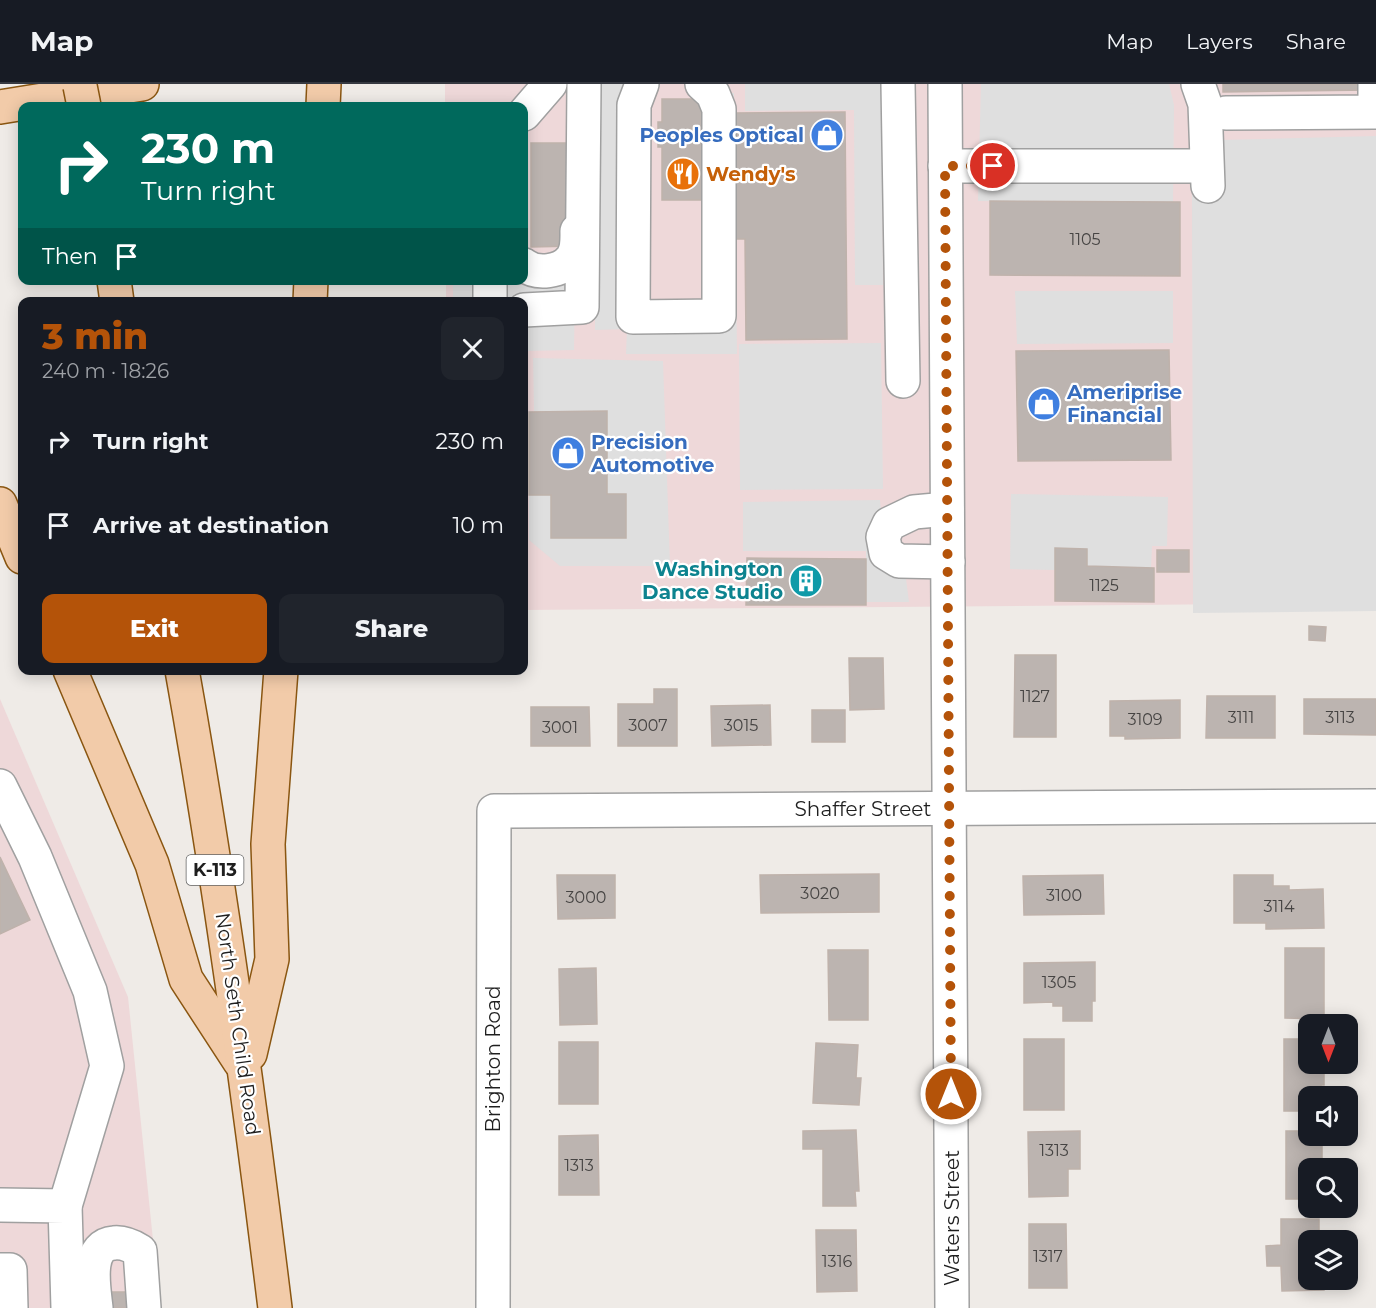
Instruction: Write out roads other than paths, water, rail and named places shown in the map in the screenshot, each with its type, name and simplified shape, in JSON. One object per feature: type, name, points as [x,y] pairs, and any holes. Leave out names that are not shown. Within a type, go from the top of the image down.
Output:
[{"type":"main road","points":[[31,102],[142,84]]},
{"type":"main road","points":[[323,102],[324,84]]},
{"type":"main road","points":[[0,107],[18,104]]},
{"type":"main road","points":[[0,504],[18,547]]},
{"type":"main road","points":[[72,675],[152,864],[186,979],[246,1071]]},
{"type":"main road","name":"North Seth Child Road","points":[[183,675],[246,1071],[275,1308]]},
{"type":"main road","points":[[246,1071],[272,959],[267,844],[281,675]]},
{"type":"street","points":[[528,109],[550,84]]},
{"type":"street","points":[[643,84],[647,259],[651,278],[657,291],[663,297],[681,300],[692,297],[702,289],[706,279],[704,86]]},
{"type":"street","points":[[898,84],[903,381]]},
{"type":"street","name":"Waters Street","points":[[945,84],[952,1308]]},
{"type":"street","points":[[945,166],[1208,176],[1205,104],[1198,84]]},
{"type":"street","points":[[1226,113],[1375,112],[1375,84]]},
{"type":"street","points":[[528,269],[545,272],[561,268],[572,259],[577,248],[579,130],[584,96]]},
{"type":"street","points":[[528,310],[582,308],[584,96]]},
{"type":"street","points":[[947,509],[914,512],[889,524],[884,537],[885,553],[899,561],[948,561]]},
{"type":"street","points":[[0,786],[35,857],[90,991],[107,1066],[65,1206],[68,1308]]},
{"type":"street","name":"Shaffer Street","points":[[494,811],[1376,806]]},
{"type":"street","name":"Brighton Road","points":[[493,1308],[494,811]]},
{"type":"street","points":[[0,1205],[65,1206]]},
{"type":"street","points":[[96,1308],[93,1268],[97,1252],[105,1244],[117,1242],[131,1245],[140,1251],[144,1308]]},
{"type":"street","points":[[0,1270],[10,1270],[11,1308]]},
{"type":"place","name":"Peoples Optical","points":[[827,135]]},
{"type":"place","name":"Wendy's","points":[[683,174]]},
{"type":"place","name":"Ameriprise Financial","points":[[1044,404]]},
{"type":"place","name":"Precision Automotive","points":[[568,453]]},
{"type":"place","name":"Washington Dance Studio","points":[[806,581]]}]
